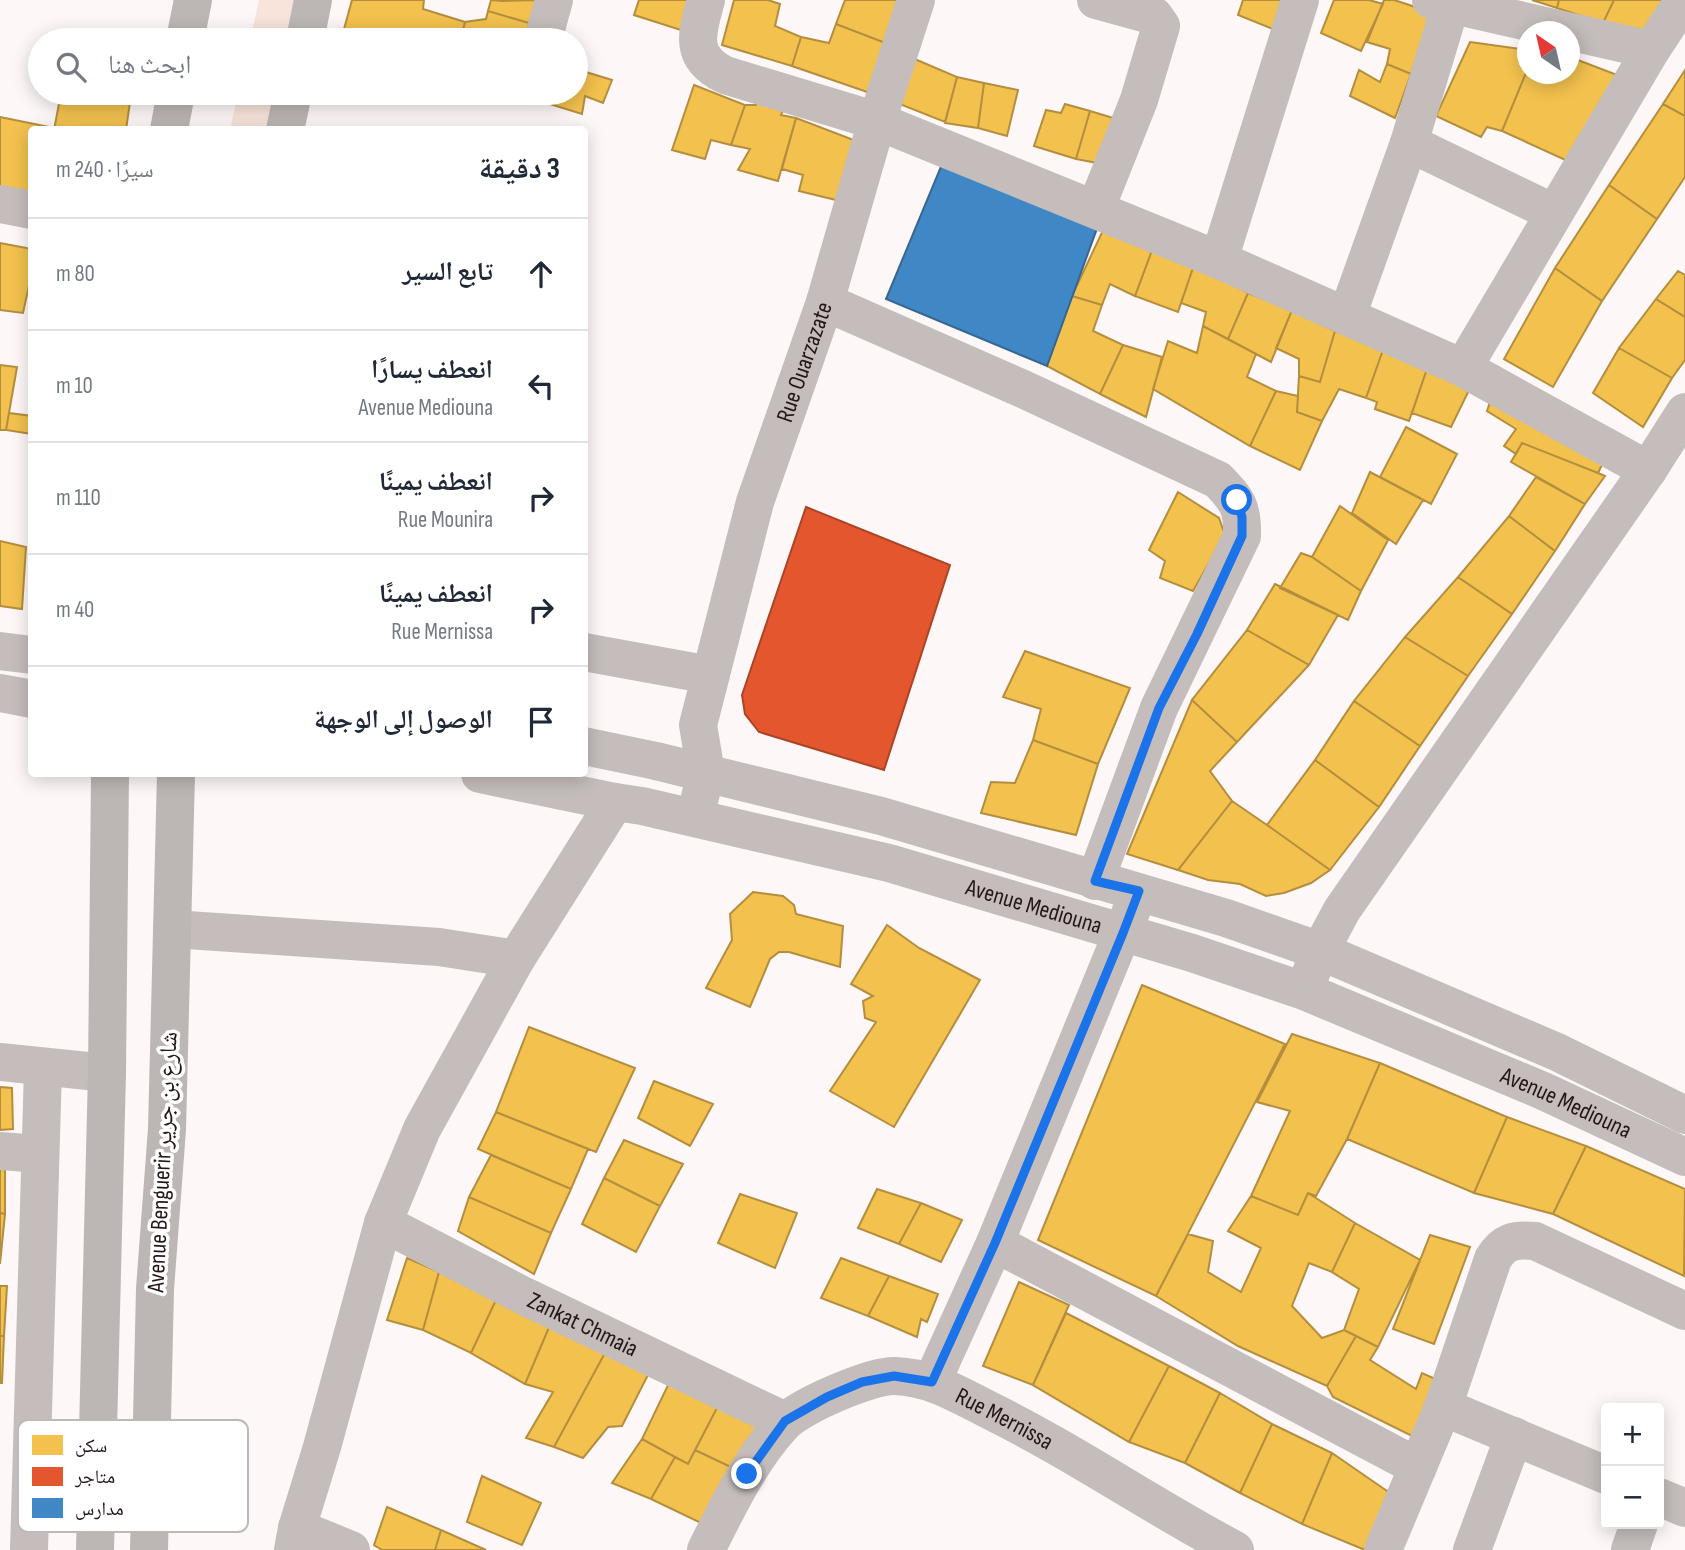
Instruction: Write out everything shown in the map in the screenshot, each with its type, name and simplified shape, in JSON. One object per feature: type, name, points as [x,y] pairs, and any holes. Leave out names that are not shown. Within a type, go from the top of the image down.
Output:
[{"type":"main road","points":[[188,28],[193,0]]},
{"type":"main road","points":[[307,28],[313,0]]},
{"type":"main road","points":[[170,126],[174,105]]},
{"type":"main road","points":[[286,126],[290,105]]},
{"type":"main road","points":[[98,1420],[107,1073],[110,777]]},
{"type":"main road","name":"Avenue Benguerir شارع بن جرير","points":[[152,1420],[155,1289],[167,1129],[176,777]]},
{"type":"main road","points":[[95,1532],[95,1550]]},
{"type":"main road","name":"Avenue Benguerir شارع بن جرير","points":[[149,1532],[149,1550]]},
{"type":"street","points":[[546,28],[554,0]]},
{"type":"street","points":[[706,0],[697,42],[702,57],[711,68],[725,75],[877,121],[1096,208],[1666,457]]},
{"type":"street","name":"Rue Ouarzazate","points":[[695,819],[706,773],[698,725],[755,502],[825,302],[877,121],[916,0]]},
{"type":"street","points":[[1096,0],[1154,16],[1161,26],[1139,100],[1096,208]]},
{"type":"street","points":[[1219,260],[1300,0]]},
{"type":"street","points":[[1463,368],[1651,50],[1684,0]]},
{"type":"street","points":[[1347,316],[1409,143],[1441,2],[1651,50]]},
{"type":"street","points":[[1409,143],[1554,213]]},
{"type":"street","points":[[0,204],[28,209]]},
{"type":"street","points":[[825,302],[1023,389],[1218,480],[1237,500],[1242,517],[1242,536],[1159,708],[1095,881]]},
{"type":"street","points":[[1304,991],[1320,951],[1342,910],[1429,782],[1666,457],[1685,412]]},
{"type":"street","points":[[0,651],[28,654]]},
{"type":"street","points":[[588,653],[710,675]]},
{"type":"street","points":[[0,694],[28,698]]},
{"type":"street","points":[[351,1550],[295,1539],[383,1223],[422,1129],[516,959],[629,804],[656,761],[698,725]]},
{"type":"street","name":"Avenue Mediouna","points":[[588,747],[881,816],[1095,881],[1139,891],[1320,951],[1557,1052],[1685,1115]]},
{"type":"street","name":"Avenue Mediouna","points":[[495,777],[629,804],[889,863],[1192,953],[1304,991],[1541,1090],[1685,1157]]},
{"type":"street","points":[[932,1382],[995,1243],[1139,891]]},
{"type":"street","points":[[172,929],[439,947],[516,959]]},
{"type":"street","points":[[0,1062],[107,1073]]},
{"type":"street","points":[[32,1420],[43,1068]]},
{"type":"street","points":[[0,1151],[39,1154]]},
{"type":"street","name":"Zankat Chmaia","points":[[383,1223],[524,1296],[785,1421]]},
{"type":"street","points":[[1383,1550],[1443,1407],[1493,1259],[1499,1249],[1518,1239],[1535,1241],[1685,1311]]},
{"type":"street","points":[[995,1243],[1418,1467]]},
{"type":"street","name":"Rue Mernissa","points":[[706,1550],[747,1474],[785,1421],[827,1397],[862,1382],[894,1376],[932,1382],[1034,1432],[1235,1550]]},
{"type":"street","points":[[1443,1407],[1601,1473]]},
{"type":"street","points":[[1472,1550],[1514,1436]]},
{"type":"street","points":[[1664,1499],[1685,1508]]},
{"type":"street","points":[[1630,1550],[1637,1529]]},
{"type":"street","points":[[29,1532],[29,1550]]},
{"type":"shaded area","points":[[259,0],[305,0],[299,28],[253,28]]},
{"type":"shaded area","points":[[235,105],[280,105],[274,126],[231,126]]},
{"type":"building: سكن","points":[[352,0],[424,0],[423,9],[465,22],[463,28],[344,28]]},
{"type":"building: سكن","points":[[491,0],[538,0],[529,23],[488,11]]},
{"type":"building: سكن","points":[[639,0],[695,0],[687,32],[634,15]]},
{"type":"building: سكن","points":[[734,0],[768,0],[780,4],[775,26],[801,37],[792,66],[722,45]]},
{"type":"building: سكن","points":[[845,0],[901,0],[888,44],[836,24]]},
{"type":"building: سكن","points":[[1243,0],[1289,0],[1278,31],[1238,15]]},
{"type":"building: سكن","points":[[1334,0],[1369,0],[1383,4],[1361,51],[1321,33]]},
{"type":"building: سكن","points":[[1384,0],[1394,0],[1431,12],[1411,74],[1387,64],[1390,49],[1367,42]]},
{"type":"building: سكن","points":[[1532,0],[1559,0],[1557,8]]},
{"type":"building: سكن","points":[[1559,0],[1614,0],[1603,23],[1557,8]]},
{"type":"building: سكن","points":[[1614,0],[1663,0],[1650,38],[1603,23]]},
{"type":"building: سكن","points":[[488,11],[529,23],[528,28],[464,28],[465,22],[486,19]]},
{"type":"building: سكن","points":[[836,24],[888,44],[870,93],[792,66],[801,37],[829,43]]},
{"type":"building: سكن","points":[[1470,42],[1517,48],[1517,84],[1521,84],[1502,131],[1487,127],[1481,137],[1436,116]]},
{"type":"building: سكن","points":[[910,57],[957,77],[945,122],[897,103]]},
{"type":"building: سكن","points":[[1580,61],[1625,78],[1572,163],[1502,131],[1521,84],[1580,84]]},
{"type":"building: سكن","points":[[1387,64],[1411,74],[1395,118],[1350,96],[1359,70],[1380,82]]},
{"type":"building: سكن","points":[[1685,70],[1685,116],[1663,104]]},
{"type":"building: سكن","points":[[588,73],[612,80],[603,103],[588,97]]},
{"type":"building: سكن","points":[[957,77],[984,83],[978,128],[945,123]]},
{"type":"building: سكن","points":[[984,83],[1018,90],[1007,136],[978,128]]},
{"type":"building: سكن","points":[[694,85],[745,105],[731,145],[711,140],[705,159],[672,150]]},
{"type":"building: سكن","points":[[756,98],[784,108],[781,115],[796,118],[778,181],[738,170],[750,149],[731,145],[745,105],[756,105]]},
{"type":"building: سكن","points":[[1065,104],[1090,111],[1076,159],[1034,146],[1046,110],[1061,113]]},
{"type":"building: سكن","points":[[1663,104],[1685,116],[1685,177],[1657,219],[1609,185]]},
{"type":"building: سكن","points":[[59,105],[130,105],[127,126],[55,126]]},
{"type":"building: سكن","points":[[553,105],[584,105],[582,114]]},
{"type":"building: سكن","points":[[1090,111],[1123,121],[1113,166],[1076,159]]},
{"type":"building: سكن","points":[[0,117],[44,126],[28,126],[28,201],[0,194]]},
{"type":"building: سكن","points":[[796,118],[859,142],[840,201],[799,191],[803,175],[782,169]]},
{"type":"building: سكن","points":[[1609,185],[1657,219],[1602,301],[1555,268]]},
{"type":"building: سكن","points":[[1106,224],[1154,245],[1135,296],[1110,284],[1102,305],[1072,296]]},
{"type":"building: سكن","points":[[0,243],[28,248],[28,290],[23,313],[0,310]]},
{"type":"building: سكن","points":[[1154,245],[1195,262],[1178,312],[1135,296]]},
{"type":"building: سكن","points":[[1195,262],[1248,293],[1228,339],[1203,326],[1206,312],[1181,303]]},
{"type":"building: سكن","points":[[1555,268],[1602,301],[1553,387],[1504,359]]},
{"type":"building: سكن","points":[[1678,271],[1685,275],[1685,317],[1656,299]]},
{"type":"building: سكن","points":[[1248,293],[1292,310],[1271,362],[1228,339]]},
{"type":"building: سكن","points":[[1072,296],[1102,305],[1093,331],[1123,345],[1100,394],[1047,366]]},
{"type":"building: سكن","points":[[1656,299],[1685,317],[1685,360],[1672,378],[1619,348]]},
{"type":"building: سكن","points":[[1292,310],[1335,331],[1320,382],[1299,376],[1299,359],[1276,348]]},
{"type":"building: سكن","points":[[1203,326],[1256,354],[1247,377],[1276,391],[1250,446],[1153,389],[1168,341],[1197,353]]},
{"type":"building: سكن","points":[[1335,331],[1384,347],[1366,398],[1339,389],[1322,421],[1297,412],[1299,376],[1320,382]]},
{"type":"building: سكن","points":[[1123,345],[1162,357],[1146,417],[1100,394]]},
{"type":"building: سكن","points":[[1384,347],[1429,363],[1409,421],[1375,409],[1377,402],[1366,398]]},
{"type":"building: سكن","points":[[1619,348],[1672,378],[1643,427],[1593,393]]},
{"type":"building: سكن","points":[[1429,363],[1476,376],[1451,427],[1412,413]]},
{"type":"building: سكن","points":[[0,365],[17,367],[6,430],[0,430]]},
{"type":"building: سكن","points":[[1276,391],[1298,396],[1297,412],[1322,421],[1300,470],[1250,446]]},
{"type":"building: سكن","points":[[1493,393],[1610,449],[1598,473],[1522,443],[1516,454],[1504,446],[1516,429],[1487,411]]},
{"type":"building: سكن","points":[[9,413],[28,415],[28,433],[6,430]]},
{"type":"building: سكن","points":[[1406,427],[1457,454],[1431,504],[1380,477]]},
{"type":"building: سكن","points":[[1522,443],[1605,476],[1585,504],[1511,462]]},
{"type":"building: سكن","points":[[1370,472],[1423,500],[1396,544],[1352,513]]},
{"type":"building: سكن","points":[[1536,477],[1585,504],[1555,551],[1509,516]]},
{"type":"building: سكن","points":[[1178,492],[1219,518],[1225,535],[1193,591],[1160,578],[1165,561],[1149,550]]},
{"type":"building: سكن","points":[[1340,506],[1388,540],[1361,591],[1312,557]]},
{"type":"building: سكن","points":[[1509,516],[1555,551],[1512,614],[1458,577]]},
{"type":"building: سكن","points":[[0,541],[26,547],[22,609],[0,606]]},
{"type":"building: سكن","points":[[1301,553],[1312,557],[1361,591],[1348,620],[1280,588]]},
{"type":"building: سكن","points":[[1458,577],[1512,614],[1468,676],[1405,637]]},
{"type":"building: سكن","points":[[1275,584],[1338,615],[1309,665],[1247,630]]},
{"type":"building: سكن","points":[[1247,630],[1309,665],[1237,742],[1192,700]]},
{"type":"building: سكن","points":[[1405,637],[1468,676],[1420,746],[1354,701]]},
{"type":"building: سكن","points":[[1025,651],[1130,688],[1098,764],[1033,740],[1041,709],[1003,697]]},
{"type":"building: سكن","points":[[1192,700],[1237,742],[1210,771],[1232,801],[1178,870],[1127,854]]},
{"type":"building: سكن","points":[[1354,701],[1420,746],[1379,807],[1315,760]]},
{"type":"building: سكن","points":[[1033,740],[1098,764],[1076,835],[981,813],[991,782],[1015,783]]},
{"type":"building: سكن","points":[[1315,760],[1379,807],[1330,870],[1267,825]]},
{"type":"building: سكن","points":[[1232,801],[1330,870],[1311,883],[1284,893],[1266,896],[1240,884],[1208,880],[1178,870]]},
{"type":"building: سكن","points":[[753,892],[783,896],[794,905],[796,914],[843,926],[840,967],[789,952],[779,952],[770,959],[750,1007],[706,988],[732,940],[730,914]]},
{"type":"building: سكن","points":[[887,925],[919,948],[980,980],[894,1127],[830,1091],[876,1022],[865,1018],[863,1001],[873,996],[851,984]]},
{"type":"building: سكن","points":[[1142,985],[1285,1044],[1156,1296],[1038,1240]]},
{"type":"building: سكن","points":[[529,1027],[635,1068],[596,1152],[496,1112]]},
{"type":"building: سكن","points":[[1292,1034],[1380,1063],[1347,1139],[1316,1196],[1308,1193],[1298,1215],[1251,1196],[1290,1111],[1257,1102]]},
{"type":"building: سكن","points":[[1380,1063],[1507,1117],[1474,1193],[1347,1139]]},
{"type":"building: سكن","points":[[654,1081],[713,1104],[690,1146],[638,1118]]},
{"type":"building: سكن","points":[[0,1087],[12,1088],[13,1129],[0,1130]]},
{"type":"building: سكن","points":[[496,1112],[588,1149],[571,1189],[478,1149]]},
{"type":"building: سكن","points":[[1507,1117],[1586,1146],[1553,1214],[1474,1193]]},
{"type":"building: سكن","points":[[624,1140],[683,1164],[660,1206],[604,1178]]},
{"type":"building: سكن","points":[[1586,1146],[1685,1189],[1684,1276],[1553,1214]]},
{"type":"building: سكن","points":[[491,1155],[571,1189],[551,1233],[469,1197]]},
{"type":"building: سكن","points":[[0,1168],[5,1168],[5,1214],[0,1213]]},
{"type":"building: سكن","points":[[604,1178],[660,1206],[636,1252],[582,1224]]},
{"type":"building: سكن","points":[[877,1189],[921,1203],[899,1244],[858,1228]]},
{"type":"building: سكن","points":[[1308,1193],[1355,1223],[1332,1272],[1309,1263],[1292,1306],[1322,1338],[1344,1330],[1356,1336],[1327,1386],[1238,1346],[1156,1296],[1188,1234],[1213,1241],[1208,1272],[1241,1292],[1261,1248],[1228,1231],[1251,1196],[1298,1215]]},
{"type":"building: سكن","points":[[740,1194],[797,1213],[775,1268],[718,1243]]},
{"type":"building: سكن","points":[[469,1197],[551,1233],[534,1274],[458,1231]]},
{"type":"building: سكن","points":[[921,1203],[962,1220],[941,1262],[899,1244]]},
{"type":"building: سكن","points":[[0,1213],[5,1214],[0,1264]]},
{"type":"building: سكن","points":[[1355,1223],[1420,1260],[1378,1347],[1344,1330],[1359,1289],[1332,1272]]},
{"type":"building: سكن","points":[[1430,1235],[1470,1247],[1434,1344],[1393,1329]]},
{"type":"building: سكن","points":[[407,1258],[439,1272],[423,1330],[387,1320]]},
{"type":"building: سكن","points":[[841,1258],[889,1276],[868,1316],[821,1298]]},
{"type":"building: سكن","points":[[439,1272],[496,1300],[471,1353],[423,1330]]},
{"type":"building: سكن","points":[[889,1276],[938,1294],[927,1322],[921,1319],[917,1337],[868,1316]]},
{"type":"building: سكن","points":[[1019,1282],[1069,1305],[1033,1385],[983,1366]]},
{"type":"building: سكن","points":[[0,1286],[7,1286],[4,1336],[0,1336]]},
{"type":"building: سكن","points":[[496,1300],[550,1325],[525,1384],[471,1353]]},
{"type":"building: سكن","points":[[1066,1313],[1169,1366],[1129,1442],[1033,1385]]},
{"type":"building: سكن","points":[[550,1325],[606,1351],[554,1447],[526,1438],[553,1392],[525,1384]]},
{"type":"building: سكن","points":[[0,1336],[4,1336],[2,1383],[0,1383]]},
{"type":"building: سكن","points":[[1356,1336],[1378,1347],[1370,1360],[1416,1389],[1422,1373],[1440,1381],[1416,1438],[1333,1397],[1327,1386]]},
{"type":"building: سكن","points":[[606,1351],[650,1371],[622,1426],[608,1427],[583,1458],[554,1447]]},
{"type":"building: سكن","points":[[1169,1366],[1220,1393],[1185,1463],[1129,1442]]},
{"type":"building: سكن","points":[[670,1381],[719,1404],[688,1464],[642,1439]]},
{"type":"building: سكن","points":[[1220,1393],[1272,1424],[1240,1493],[1185,1463]]},
{"type":"building: سكن","points":[[719,1404],[761,1424],[733,1468],[695,1450]]},
{"type":"building: سكن","points":[[1272,1424],[1332,1453],[1302,1524],[1240,1493]]},
{"type":"building: سكن","points":[[642,1439],[675,1457],[651,1499],[612,1483]]},
{"type":"building: سكن","points":[[695,1450],[733,1468],[701,1523],[651,1499],[675,1457],[688,1464]]},
{"type":"building: سكن","points":[[1332,1453],[1390,1493],[1365,1550],[1302,1524]]},
{"type":"building: سكن","points":[[482,1476],[541,1503],[522,1545],[467,1522]]},
{"type":"building: سكن","points":[[387,1507],[441,1530],[435,1550],[382,1550],[374,1545]]},
{"type":"building: سكن","points":[[441,1530],[486,1550],[435,1550]]},
{"type":"building: متاجر","points":[[806,507],[950,565],[884,770],[759,732],[745,714],[742,695]]},
{"type":"building: مدارس","points":[[945,157],[1103,212],[1047,366],[886,299]]},
{"type":"route","points":[[747,1474],[785,1421],[827,1397],[862,1382],[894,1376],[932,1382],[995,1243],[1139,891],[1095,881],[1159,708],[1242,536],[1242,517],[1237,500]]}]
